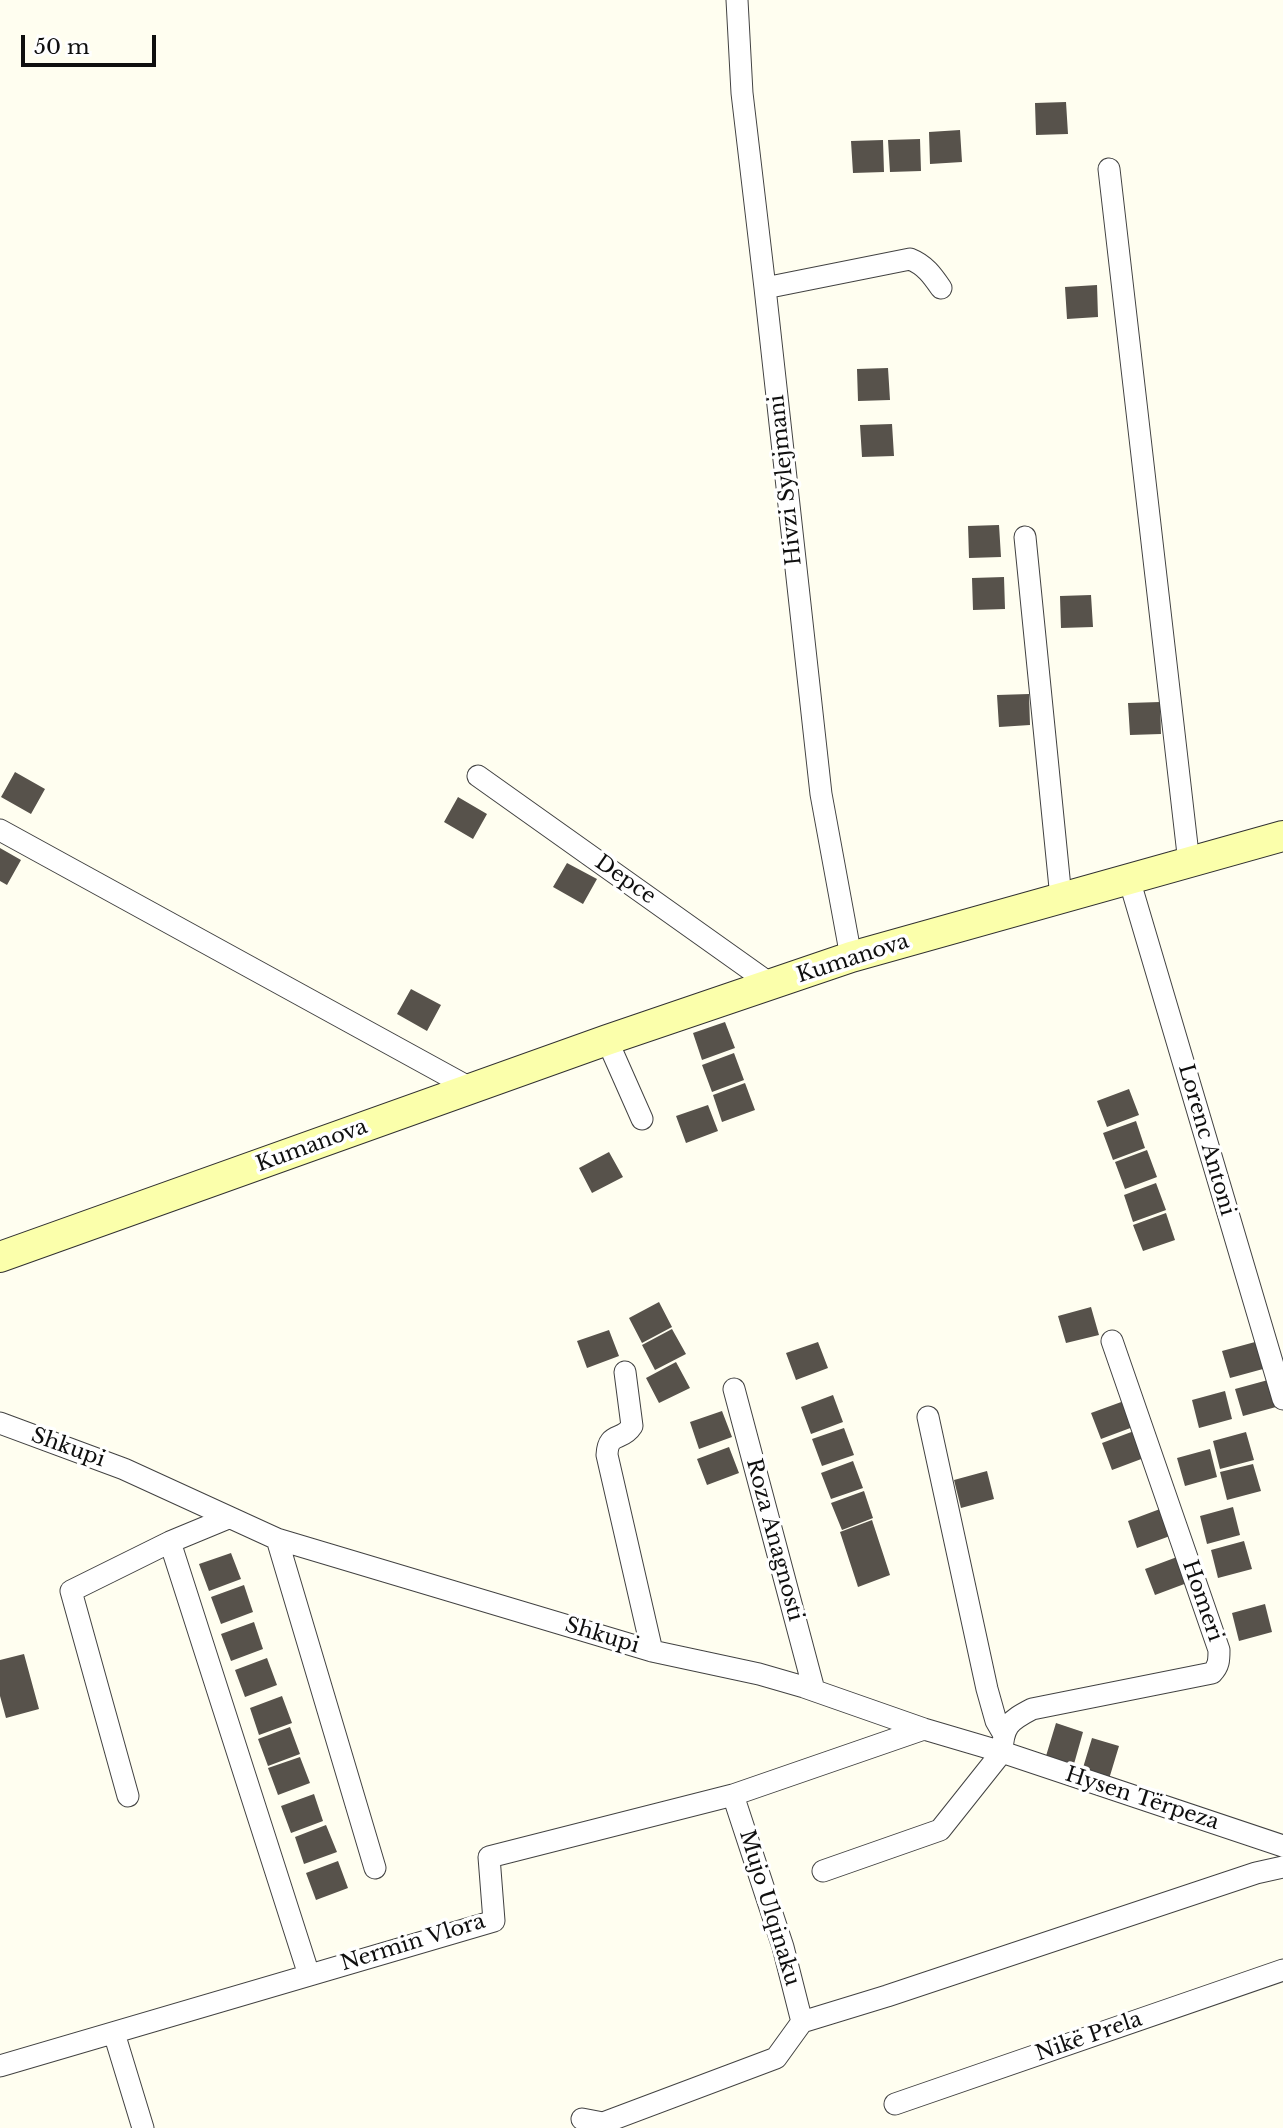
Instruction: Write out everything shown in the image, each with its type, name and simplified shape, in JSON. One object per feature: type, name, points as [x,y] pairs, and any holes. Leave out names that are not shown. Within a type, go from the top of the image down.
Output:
[{"type":"main road","name":"Kumanova","points":[[6,1251],[851,957],[1283,836]]},
{"type":"street","name":"Hivzi Sylejmani","points":[[737,0],[741,93],[821,794],[851,957]]},
{"type":"street","points":[[1110,169],[1189,863]]},
{"type":"street","points":[[765,288],[910,259],[919,262],[941,288]]},
{"type":"street","points":[[1025,537],[1061,898]]},
{"type":"street","name":"Depce","points":[[478,776],[772,985]]},
{"type":"street","points":[[0,830],[472,1089]]},
{"type":"street","name":"Lorenc Antoni","points":[[1129,879],[1283,1399]]},
{"type":"street","points":[[607,1040],[642,1119]]},
{"type":"street","name":"Homeri","points":[[1002,1742],[1014,1718],[1032,1709],[1212,1673],[1217,1668],[1219,1650],[1112,1341]]},
{"type":"street","points":[[625,1371],[632,1426],[628,1433],[613,1438],[607,1444],[607,1455],[652,1651]]},
{"type":"street","name":"Roza Anagnosti","points":[[734,1389],[814,1690]]},
{"type":"street","points":[[823,1871],[940,1830],[1002,1742],[987,1689],[928,1417]]},
{"type":"street","name":"Shkupi","points":[[0,1423],[124,1469],[277,1539],[652,1651],[759,1674],[814,1690],[924,1729],[1002,1742]]},
{"type":"street","points":[[128,1796],[71,1591],[170,1542],[228,1518]]},
{"type":"street","points":[[277,1539],[375,1868]]},
{"type":"street","points":[[170,1542],[309,1975]]},
{"type":"street","name":"Nermin Vlora","points":[[0,2066],[494,1921],[489,1857],[733,1795],[924,1729]]},
{"type":"street","name":"Hysen Tërpeza","points":[[1002,1742],[1283,1846]]},
{"type":"street","name":"Mujo Ulqinaku","points":[[733,1795],[783,1947],[802,2022]]},
{"type":"street","points":[[582,2119],[603,2123],[776,2058],[802,2022],[1256,1873],[1283,1867]]},
{"type":"street","name":"Nikë Prela","points":[[895,2104],[1283,1970]]},
{"type":"street","points":[[114,2033],[143,2128]]},
{"type":"building","points":[[1066,102],[1068,134],[1036,135],[1035,103]]},
{"type":"building","points":[[960,130],[962,162],[930,164],[929,132]]},
{"type":"building","points":[[920,139],[921,171],[890,172],[888,140]]},
{"type":"building","points":[[883,140],[884,172],[853,173],[851,141]]},
{"type":"building","points":[[1097,285],[1098,317],[1067,319],[1065,287]]},
{"type":"building","points":[[888,368],[890,400],[858,401],[857,369]]},
{"type":"building","points":[[892,424],[894,456],[862,457],[860,425]]},
{"type":"building","points":[[999,525],[1001,557],[969,558],[968,526]]},
{"type":"building","points":[[1004,577],[1005,609],[973,610],[972,578]]},
{"type":"building","points":[[1091,595],[1093,627],[1061,628],[1060,596]]},
{"type":"building","points":[[1029,694],[1030,725],[999,727],[997,695]]},
{"type":"building","points":[[1160,702],[1161,734],[1130,735],[1128,703]]},
{"type":"building","points":[[15,772],[45,789],[31,814],[1,797]]},
{"type":"building","points":[[458,797],[487,814],[473,839],[444,822]]},
{"type":"building","points":[[0,848],[21,860],[7,885],[0,881]]},
{"type":"building","points":[[567,863],[597,879],[583,904],[553,887]]},
{"type":"building","points":[[411,989],[441,1005],[427,1031],[397,1014]]},
{"type":"building","points":[[725,1022],[735,1048],[702,1060],[693,1033]]},
{"type":"building","points":[[734,1053],[744,1080],[712,1092],[702,1065]]},
{"type":"building","points":[[745,1083],[755,1110],[722,1122],[713,1095]]},
{"type":"building","points":[[1129,1089],[1139,1115],[1107,1127],[1097,1101]]},
{"type":"building","points":[[708,1105],[718,1131],[686,1143],[676,1116]]},
{"type":"building","points":[[1136,1121],[1145,1148],[1113,1160],[1103,1133]]},
{"type":"building","points":[[1147,1150],[1157,1177],[1125,1189],[1115,1162]]},
{"type":"building","points":[[609,1152],[623,1177],[592,1193],[579,1168]]},
{"type":"building","points":[[1156,1183],[1166,1210],[1133,1222],[1124,1195]]},
{"type":"building","points":[[1166,1213],[1175,1240],[1143,1251],[1133,1225]]},
{"type":"building","points":[[659,1302],[672,1327],[642,1343],[629,1318]]},
{"type":"building","points":[[1091,1307],[1099,1335],[1066,1343],[1058,1316]]},
{"type":"building","points":[[672,1329],[686,1354],[655,1370],[642,1345]]},
{"type":"building","points":[[609,1330],[619,1356],[587,1368],[577,1341]]},
{"type":"building","points":[[818,1342],[828,1368],[796,1380],[786,1353]]},
{"type":"building","points":[[1255,1342],[1263,1369],[1230,1378],[1222,1351]]},
{"type":"building","points":[[676,1362],[690,1388],[659,1403],[646,1378]]},
{"type":"building","points":[[1268,1380],[1276,1407],[1243,1416],[1235,1389]]},
{"type":"building","points":[[1225,1391],[1232,1419],[1199,1428],[1192,1400]]},
{"type":"building","points":[[833,1395],[843,1422],[811,1434],[801,1407]]},
{"type":"building","points":[[1124,1401],[1133,1427],[1101,1439],[1091,1413]]},
{"type":"building","points":[[722,1411],[732,1437],[699,1449],[690,1422]]},
{"type":"building","points":[[844,1428],[854,1455],[822,1466],[812,1439]]},
{"type":"building","points":[[1134,1431],[1144,1458],[1112,1470],[1102,1443]]},
{"type":"building","points":[[1246,1432],[1254,1460],[1220,1469],[1213,1441]]},
{"type":"building","points":[[729,1447],[739,1473],[707,1485],[697,1459]]},
{"type":"building","points":[[1210,1449],[1217,1477],[1185,1486],[1177,1458]]},
{"type":"building","points":[[853,1461],[863,1488],[831,1499],[821,1473]]},
{"type":"building","points":[[1253,1464],[1261,1491],[1227,1500],[1220,1472]]},
{"type":"building","points":[[987,1471],[994,1499],[961,1508],[954,1480]]},
{"type":"building","points":[[864,1491],[873,1518],[842,1530],[831,1503]]},
{"type":"building","points":[[1233,1507],[1240,1535],[1207,1544],[1200,1516]]},
{"type":"building","points":[[1160,1509],[1170,1536],[1137,1548],[1128,1521]]},
{"type":"building","points":[[872,1520],[890,1575],[858,1587],[840,1532]]},
{"type":"building","points":[[1244,1541],[1252,1569],[1218,1578],[1211,1550]]},
{"type":"building","points":[[231,1553],[241,1579],[209,1591],[199,1564]]},
{"type":"building","points":[[1177,1557],[1187,1583],[1155,1595],[1145,1569]]},
{"type":"building","points":[[244,1585],[253,1612],[221,1624],[211,1597]]},
{"type":"building","points":[[1265,1604],[1272,1632],[1239,1641],[1232,1613]]},
{"type":"building","points":[[254,1622],[263,1649],[231,1661],[221,1634]]},
{"type":"building","points":[[24,1654],[39,1709],[6,1718],[0,1696],[0,1660]]},
{"type":"building","points":[[267,1658],[277,1685],[245,1697],[235,1670]]},
{"type":"building","points":[[282,1696],[292,1723],[259,1735],[250,1708]]},
{"type":"building","points":[[1056,1723],[1083,1732],[1074,1764],[1046,1756]]},
{"type":"building","points":[[290,1727],[300,1754],[268,1766],[258,1739]]},
{"type":"building","points":[[1092,1738],[1119,1746],[1109,1779],[1082,1771]]},
{"type":"building","points":[[300,1757],[310,1783],[278,1795],[268,1768]]},
{"type":"building","points":[[314,1794],[323,1821],[291,1833],[281,1806]]},
{"type":"building","points":[[326,1825],[337,1852],[304,1864],[295,1837]]},
{"type":"building","points":[[338,1861],[348,1888],[316,1900],[306,1873]]}]
